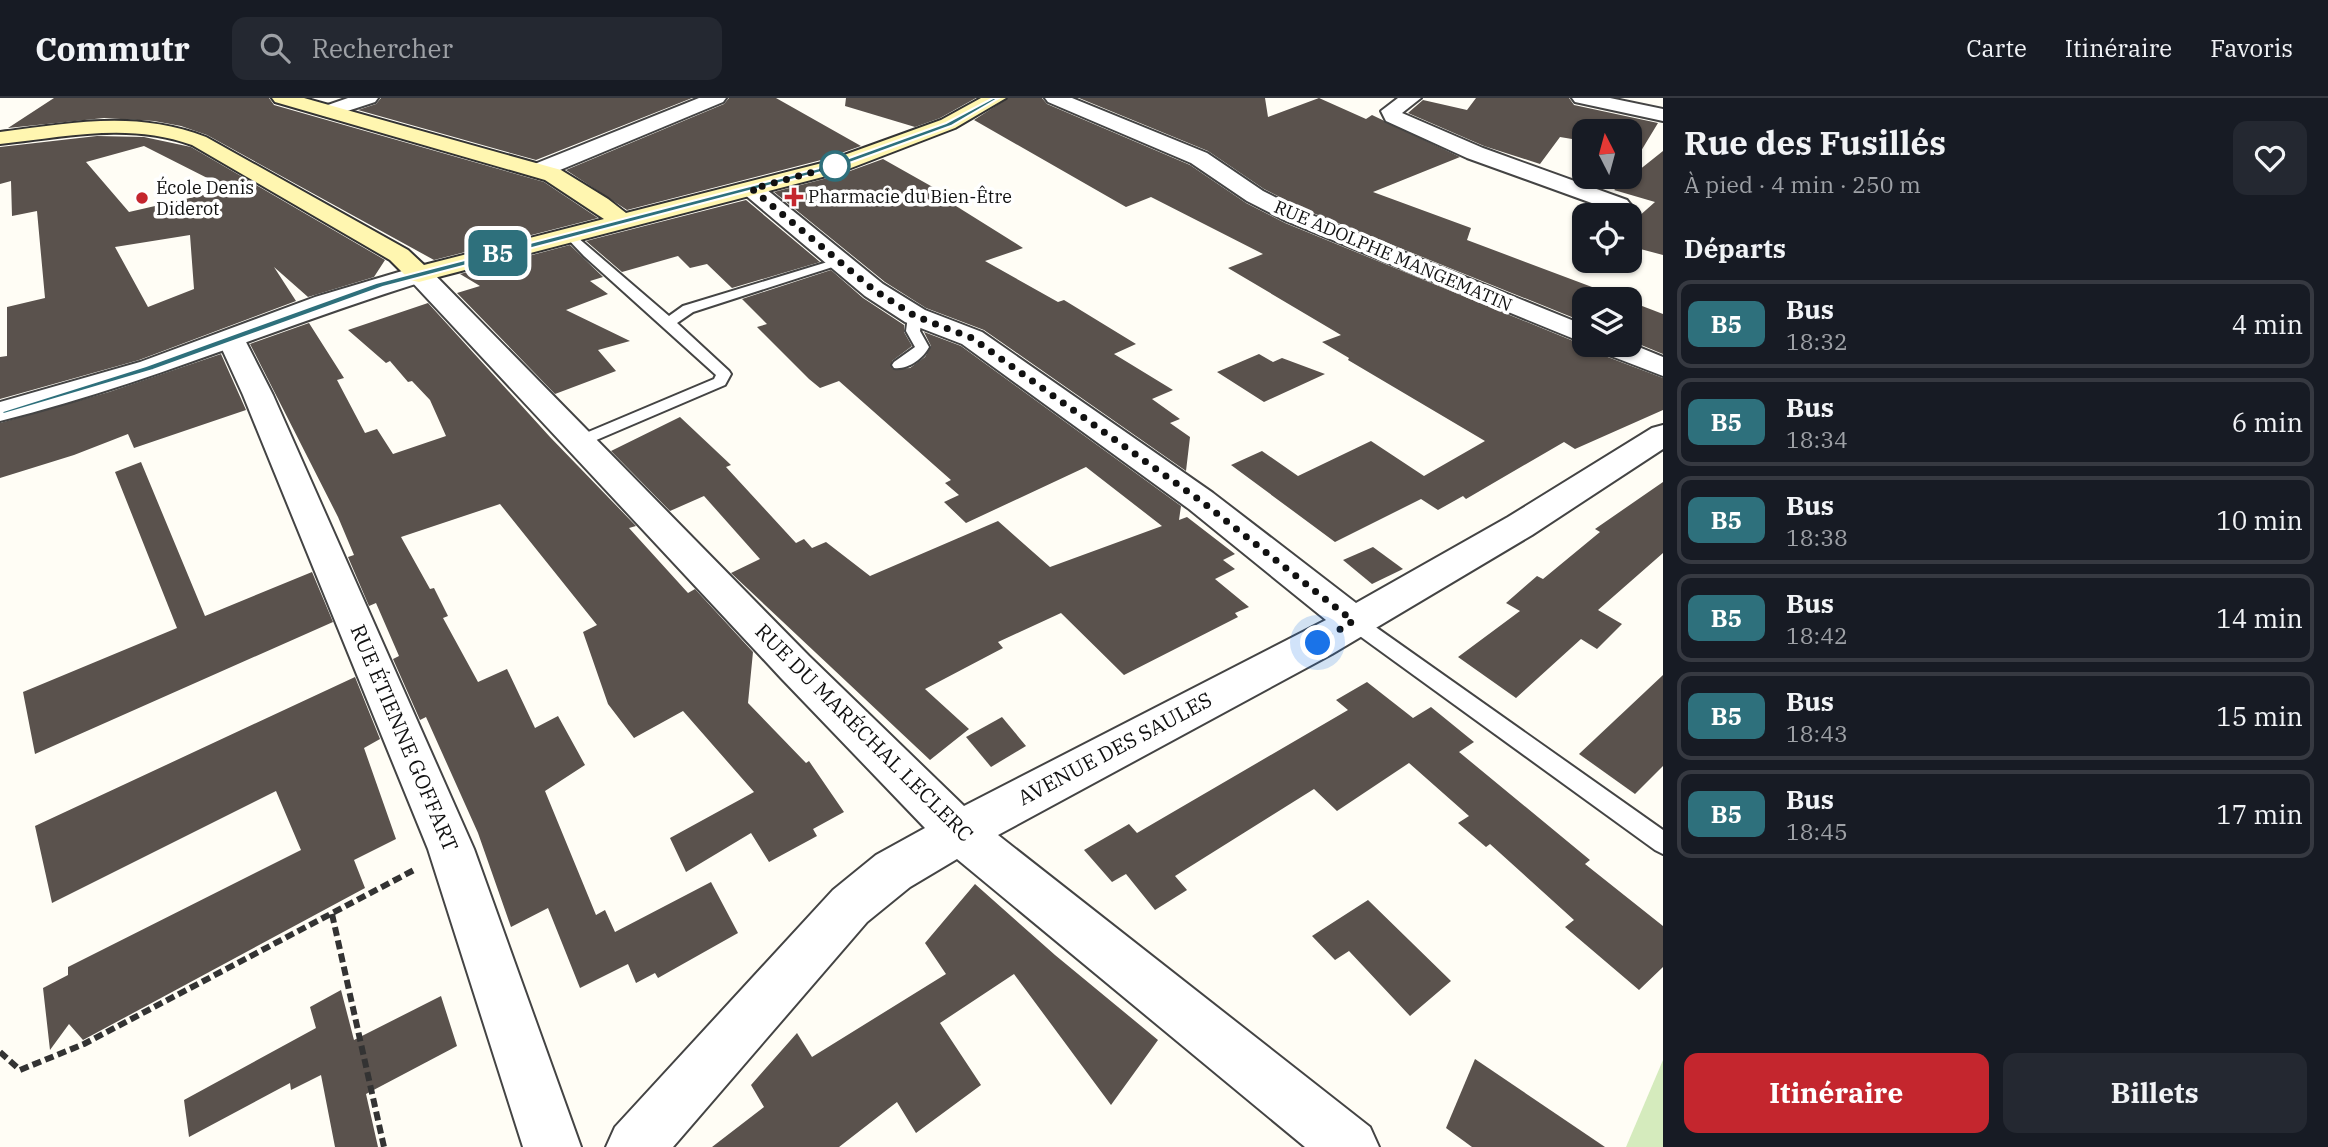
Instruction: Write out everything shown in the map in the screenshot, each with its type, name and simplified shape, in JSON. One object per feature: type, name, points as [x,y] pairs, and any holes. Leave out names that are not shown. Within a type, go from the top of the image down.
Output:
[{"type":"main road","points":[[282,98],[540,170],[565,181],[622,222]]},
{"type":"main road","points":[[0,138],[100,126],[173,131],[199,141],[399,256],[419,274],[830,168],[948,124],[996,98]]},
{"type":"street","points":[[329,111],[368,98]]},
{"type":"street","name":"RUE ADOLPHE MANGEMATIN","points":[[1055,98],[1199,158],[1255,196],[1294,216],[1572,330]]},
{"type":"street","points":[[1411,98],[1391,111],[1393,117],[1475,153],[1613,203]]},
{"type":"street","points":[[1582,98],[1663,115]]},
{"type":"street","points":[[540,170],[710,99]]},
{"type":"street","points":[[752,189],[839,263],[915,316],[972,338],[1201,501],[1353,621]]},
{"type":"street","points":[[0,412],[87,388],[229,340],[325,303],[419,274]]},
{"type":"street","name":"RUE DU MARÉCHAL LECLERC","points":[[419,274],[795,667],[959,832],[1350,1147]]},
{"type":"street","name":"RUE ÉTIENNE GOFFART","points":[[229,340],[235,345],[263,408],[451,849],[552,1147]]},
{"type":"street","points":[[1637,357],[1663,368]]},
{"type":"street","name":"AVENUE DES SAULES","points":[[635,1147],[850,906],[893,871],[959,832],[1318,643],[1520,526],[1663,435]]},
{"type":"lane","points":[[570,235],[667,323],[700,349],[724,374],[720,382],[580,442]]},
{"type":"lane","points":[[667,323],[688,309],[839,263]]},
{"type":"lane","points":[[899,365],[919,353],[922,347],[913,331],[915,316]]},
{"type":"lane","points":[[1353,621],[1663,844]]},
{"type":"path","points":[[0,1052],[20,1070],[84,1044],[451,849]]},
{"type":"path","points":[[332,914],[384,1147]]},
{"type":"green space","points":[[1663,1060],[1663,1147],[1626,1147]]},
{"type":"building","points":[[54,98],[269,98],[274,105],[544,182],[598,218],[434,260],[207,135],[181,126],[154,121],[104,118],[8,128]]},
{"type":"building","points":[[381,98],[692,98],[536,160],[358,110],[376,104]]},
{"type":"building","points":[[729,98],[776,98],[861,146],[821,160],[627,210],[566,170],[724,104]]},
{"type":"building","points":[[846,98],[976,98],[940,118],[915,127],[845,106]]},
{"type":"building","points":[[1008,98],[1042,98],[1047,104],[1190,165],[1246,203],[1285,223],[1572,340],[1572,357],[1608,357],[1663,378],[1663,410],[1575,449],[1564,442],[1466,499],[1463,496],[1438,510],[1421,499],[1335,542],[1231,465],[1262,451],[1298,476],[1371,441],[1424,476],[1485,441],[1348,360],[1349,358],[1322,342],[1341,335],[1228,268],[1263,254],[1151,197],[1126,207],[974,120]]},
{"type":"building","points":[[1079,98],[1265,98],[1268,117],[1319,98],[1366,119],[1372,115],[1460,157],[1373,192],[1471,228],[1467,240],[1592,287],[1572,287],[1572,317],[1303,209],[1264,189],[1208,151]]},
{"type":"building","points":[[1476,98],[1569,98],[1574,105],[1639,119],[1572,119],[1572,139],[1560,137],[1540,164],[1484,146],[1408,113],[1423,100],[1467,110]]},
{"type":"building","points":[[1642,120],[1658,123],[1642,149]]},
{"type":"building","points":[[97,136],[144,137],[191,147],[385,260],[374,277],[308,297],[274,267],[296,301],[139,360],[0,399],[0,357],[7,356],[7,307],[45,298],[37,211],[12,216],[11,181],[0,184],[0,147]],"holes":[[[144,146],[229,189],[129,212],[86,162]],[[190,235],[194,289],[148,307],[115,247]]]},
{"type":"building","points":[[1663,151],[1663,255],[1642,249],[1642,214],[1655,202],[1614,190],[1642,189],[1642,168]]},
{"type":"building","points":[[883,159],[961,203],[956,206],[1023,248],[985,261],[1058,302],[1064,300],[1136,344],[1114,354],[1173,390],[1152,399],[1180,419],[1170,423],[1190,437],[1186,471],[984,330],[926,308],[885,282],[774,192],[839,175]]},
{"type":"building","points":[[746,200],[820,262],[732,288],[707,264],[690,268],[678,256],[622,272],[586,241]]},
{"type":"building","points":[[570,245],[603,277],[590,281],[608,294],[566,310],[630,341],[598,350],[616,371],[555,394],[457,293],[480,286],[460,274]]},
{"type":"building","points":[[831,270],[863,298],[904,325],[904,332],[912,346],[892,361],[892,369],[910,368],[925,357],[931,346],[924,332],[961,346],[1181,506],[1179,520],[1187,517],[1235,554],[1223,560],[1235,569],[1215,579],[1249,607],[1235,613],[1238,617],[1124,675],[1061,613],[998,642],[1003,648],[925,689],[969,729],[930,760],[731,573],[760,559],[704,496],[670,511],[611,451],[680,417],[731,465],[726,467],[796,543],[804,539],[812,548],[826,542],[870,576],[998,521],[1050,567],[1162,526],[1086,467],[966,523],[944,502],[959,495],[945,483],[951,480],[839,381],[820,388],[809,379],[757,327],[767,324],[742,299]]},
{"type":"building","points":[[428,303],[550,437],[636,526],[629,528],[688,593],[695,589],[753,652],[748,703],[806,763],[809,761],[844,812],[813,829],[817,836],[769,862],[751,833],[686,872],[670,838],[754,792],[683,711],[634,738],[608,704],[583,632],[597,625],[500,504],[401,537],[430,589],[434,588],[448,616],[443,618],[478,682],[507,669],[535,728],[558,716],[585,765],[545,791],[596,915],[605,910],[615,932],[711,882],[738,933],[658,978],[655,973],[636,983],[628,964],[580,988],[548,908],[511,927],[478,833],[426,717],[420,720],[393,659],[399,656],[376,603],[369,606],[348,557],[354,555],[338,517],[250,344],[309,323],[344,378],[337,380],[365,433],[377,429],[393,454],[446,436],[430,400],[412,381],[408,382],[390,361],[386,363],[348,330]]},
{"type":"building","points":[[1642,306],[1663,314],[1663,354],[1642,345]]},
{"type":"building","points":[[221,354],[246,410],[134,448],[128,434],[74,455],[0,478],[0,423],[109,392]]},
{"type":"building","points":[[1259,354],[1273,362],[1282,358],[1325,374],[1264,402],[1217,372]]},
{"type":"building","points":[[141,462],[205,616],[312,572],[333,622],[35,754],[23,692],[177,628],[115,472]]},
{"type":"building","points":[[1663,482],[1663,553],[1598,610],[1622,624],[1597,649],[1581,639],[1516,698],[1458,657],[1520,611],[1506,603],[1537,576],[1543,579],[1600,532],[1595,529]]},
{"type":"building","points":[[1373,547],[1403,569],[1372,584],[1343,560]]},
{"type":"building","points":[[1663,675],[1663,766],[1635,794],[1579,754]]},
{"type":"building","points":[[355,677],[380,739],[364,748],[396,839],[354,860],[365,888],[83,1040],[69,1024],[50,1050],[43,988],[68,975],[68,967],[301,850],[276,791],[52,903],[35,826]]},
{"type":"building","points":[[1367,682],[1413,718],[1431,707],[1474,742],[1459,752],[1590,860],[1585,864],[1663,926],[1663,967],[1639,990],[1565,927],[1574,920],[1490,844],[1486,847],[1458,823],[1469,816],[1409,763],[1337,811],[1314,789],[1175,876],[1187,890],[1155,910],[1126,874],[1112,882],[1084,850],[1129,824],[1137,833],[1348,710],[1336,700]]},
{"type":"building","points":[[1002,717],[1026,746],[991,767],[966,737]]},
{"type":"building","points":[[975,884],[1055,955],[1158,1040],[1111,1105],[1014,974],[940,1023],[981,1085],[916,1133],[897,1102],[839,1147],[712,1147],[764,1107],[751,1085],[797,1033],[812,1057],[946,974],[925,943]]},
{"type":"building","points":[[1368,900],[1451,981],[1410,1016],[1349,951],[1335,960],[1312,936]]},
{"type":"building","points":[[341,990],[354,1040],[441,996],[457,1046],[366,1094],[378,1147],[335,1147],[321,1075],[291,1090],[290,1083],[189,1137],[184,1100],[316,1028],[310,1007]]},
{"type":"building","points":[[1475,1059],[1605,1147],[1472,1147],[1446,1128]]},
{"type":"bus line","name":"B5","points":[[0,412],[150,368],[379,285],[830,168],[948,124],[996,98]]},
{"type":"place","name":"Pharmacie du Bien-Être","points":[[794,197]]},
{"type":"place","name":"École Denis Diderot","points":[[142,198]]},
{"type":"route","points":[[835,166],[752,189],[874,290],[915,316],[972,338],[1201,501],[1353,621],[1318,643]]}]
